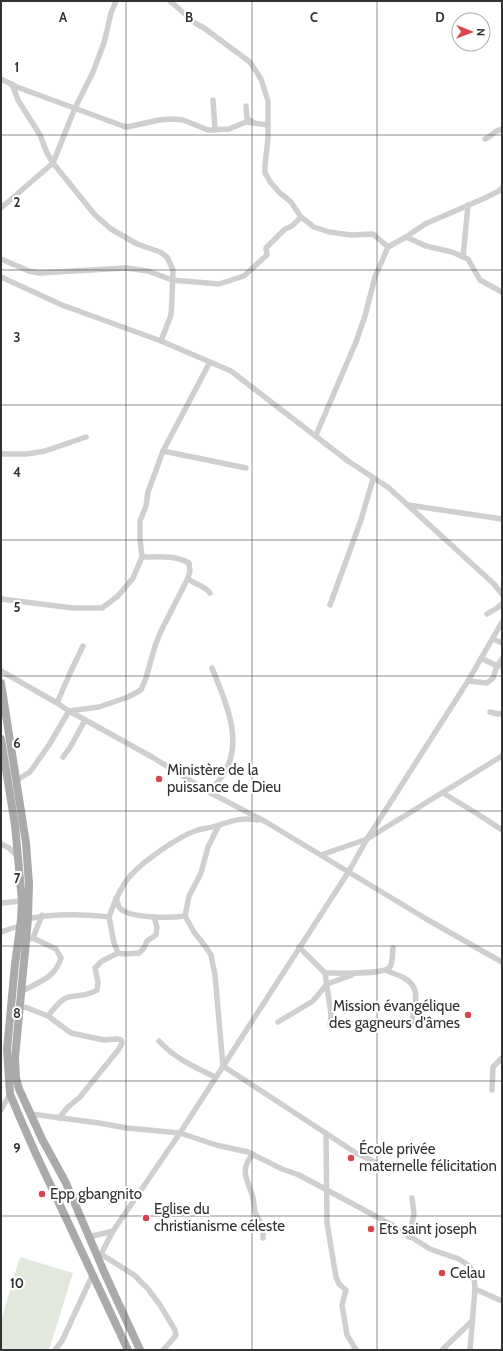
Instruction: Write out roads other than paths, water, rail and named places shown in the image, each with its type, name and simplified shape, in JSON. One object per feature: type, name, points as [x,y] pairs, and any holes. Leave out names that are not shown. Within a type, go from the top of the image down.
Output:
[{"type":"main road","points":[[1,683],[26,843],[29,884],[25,919],[4,1051],[10,1094],[38,1159],[128,1350]]},
{"type":"main road","points":[[1,740],[15,825],[22,902],[30,939],[19,1008],[15,1058],[16,1078],[19,1089],[100,1256],[105,1274],[140,1350]]},
{"type":"street","points":[[1,208],[53,163],[75,108],[93,72],[104,43],[111,13],[116,1]]},
{"type":"street","points":[[170,1],[195,23],[250,62],[261,79],[268,101],[268,138],[265,173],[271,183],[291,202],[301,217],[314,227],[329,232],[352,235],[373,234],[388,247]]},
{"type":"street","points":[[1,79],[17,87],[127,127],[172,119],[183,120],[208,130],[229,129],[246,122],[268,125]]},
{"type":"street","points":[[12,84],[18,100],[40,135],[47,153],[53,163],[96,215],[111,229],[137,244],[160,252],[168,257],[173,270],[171,315],[161,342]]},
{"type":"street","points":[[213,100],[215,130]]},
{"type":"street","points":[[246,106],[247,119],[253,123]]},
{"type":"street","points":[[485,139],[502,129]]},
{"type":"street","points":[[316,435],[356,342],[365,316],[375,278],[388,247],[425,224],[502,188]]},
{"type":"street","points":[[463,257],[468,205]]},
{"type":"street","points":[[1,259],[29,271],[39,273],[126,268],[148,271],[172,280],[219,284],[230,282],[244,276],[267,255],[266,248],[285,229],[292,226],[301,217]]},
{"type":"street","points":[[406,237],[426,246],[452,252],[468,259],[480,280],[502,292]]},
{"type":"street","points":[[1,277],[62,305],[161,342],[231,371],[373,479],[389,488],[494,584],[502,594]]},
{"type":"street","points":[[1,598],[73,608],[102,608],[118,596],[133,578],[142,557],[140,521],[146,506],[148,492],[163,451],[210,362]]},
{"type":"street","points":[[1,454],[27,454],[45,451],[86,437]]},
{"type":"street","points":[[163,451],[246,468]]},
{"type":"street","points":[[330,604],[373,479]]},
{"type":"street","points":[[408,506],[502,519]]},
{"type":"street","points":[[69,711],[99,707],[128,697],[141,690],[155,646],[188,578],[190,565],[185,560],[167,557],[142,557]]},
{"type":"street","points":[[188,578],[190,581],[207,588],[210,593]]},
{"type":"street","points":[[487,614],[502,604]]},
{"type":"street","points":[[163,1350],[176,1335],[175,1330],[160,1305],[148,1289],[134,1275],[100,1256],[113,1231],[180,1133],[349,871],[367,839],[468,681],[502,622]]},
{"type":"street","points":[[493,639],[502,643]]},
{"type":"street","points":[[58,703],[83,646]]},
{"type":"street","points":[[481,658],[499,666]]},
{"type":"street","points":[[468,681],[487,683],[493,678],[502,659]]},
{"type":"street","points":[[209,792],[223,775],[230,761],[233,747],[229,713],[212,668]]},
{"type":"street","points":[[1,671],[152,757],[209,792],[266,822],[428,920],[502,962]]},
{"type":"street","points":[[1,683],[10,677]]},
{"type":"street","points":[[17,780],[34,768],[69,711]]},
{"type":"street","points":[[490,712],[498,714],[502,713]]},
{"type":"street","points":[[63,757],[71,746],[85,720]]},
{"type":"street","points":[[321,855],[367,839],[493,763],[502,755]]},
{"type":"street","points":[[443,793],[502,830]]},
{"type":"street","points":[[118,953],[114,943],[109,916],[116,898],[131,874],[172,842],[194,831],[237,819],[250,818],[266,822]]},
{"type":"street","points":[[219,825],[208,847],[201,873],[189,896],[185,916],[210,955],[215,975],[223,1066]]},
{"type":"street","points":[[1,844],[9,848],[18,858]]},
{"type":"street","points":[[116,898],[120,907],[127,913],[154,917],[174,918],[185,916]]},
{"type":"street","points":[[1,903],[22,902]]},
{"type":"street","points":[[21,992],[52,974],[58,966],[61,958],[56,949],[30,939],[42,916]]},
{"type":"street","points":[[1,932],[19,926],[25,919],[42,916],[109,916]]},
{"type":"street","points":[[48,1016],[62,1001],[68,997],[80,996],[97,990],[98,982],[95,968],[102,962],[118,953],[138,953],[144,948],[147,940],[156,935],[157,927],[154,917]]},
{"type":"street","points":[[299,947],[325,973],[332,1014],[330,1025]]},
{"type":"street","points":[[386,970],[392,961],[393,948]]},
{"type":"street","points":[[325,973],[355,974],[386,970],[403,977],[414,984],[416,992],[411,1024]]},
{"type":"street","points":[[278,1022],[313,1001],[327,984],[355,974]]},
{"type":"street","points":[[19,1008],[25,1007],[48,1016],[71,1033],[104,1040],[121,1040],[122,1043],[120,1046],[80,1097],[67,1108],[59,1118]]},
{"type":"street","points":[[159,1041],[176,1056],[215,1077]]},
{"type":"street","points":[[492,1090],[493,1067],[502,1058]]},
{"type":"street","points":[[223,1066],[356,1153],[381,1165]]},
{"type":"street","points":[[1,1110],[10,1094]]},
{"type":"street","points":[[31,1114],[127,1128],[180,1133],[216,1145],[253,1154],[282,1169],[299,1175],[392,1225],[430,1249],[450,1255],[468,1265],[472,1270],[474,1278],[475,1289],[470,1350]]},
{"type":"street","points":[[326,1133],[327,1223],[336,1277],[339,1284],[346,1290],[342,1305],[347,1335],[356,1350]]},
{"type":"street","points":[[253,1154],[245,1169],[245,1177],[253,1196],[255,1212],[262,1225],[263,1238]]},
{"type":"street","points":[[409,1237],[414,1214],[412,1198]]},
{"type":"street","points":[[90,1237],[113,1231]]},
{"type":"street","points":[[55,1350],[62,1341],[93,1274]]},
{"type":"street","points":[[475,1289],[502,1300]]},
{"type":"street","points":[[442,1350],[472,1321]]},
{"type":"place","name":"Ministère de la puissance de Dieu","points":[[159,779]]},
{"type":"place","name":"Mission évangélique des gagneurs d'âmes","points":[[468,1015]]},
{"type":"place","name":"École privée maternelle félicitation","points":[[351,1158]]},
{"type":"place","name":"Epp gbangnito","points":[[42,1194]]},
{"type":"place","name":"Eglise du christianisme céleste","points":[[146,1218]]},
{"type":"place","name":"Ets saint joseph","points":[[371,1229]]},
{"type":"place","name":"Celau","points":[[442,1273]]}]
